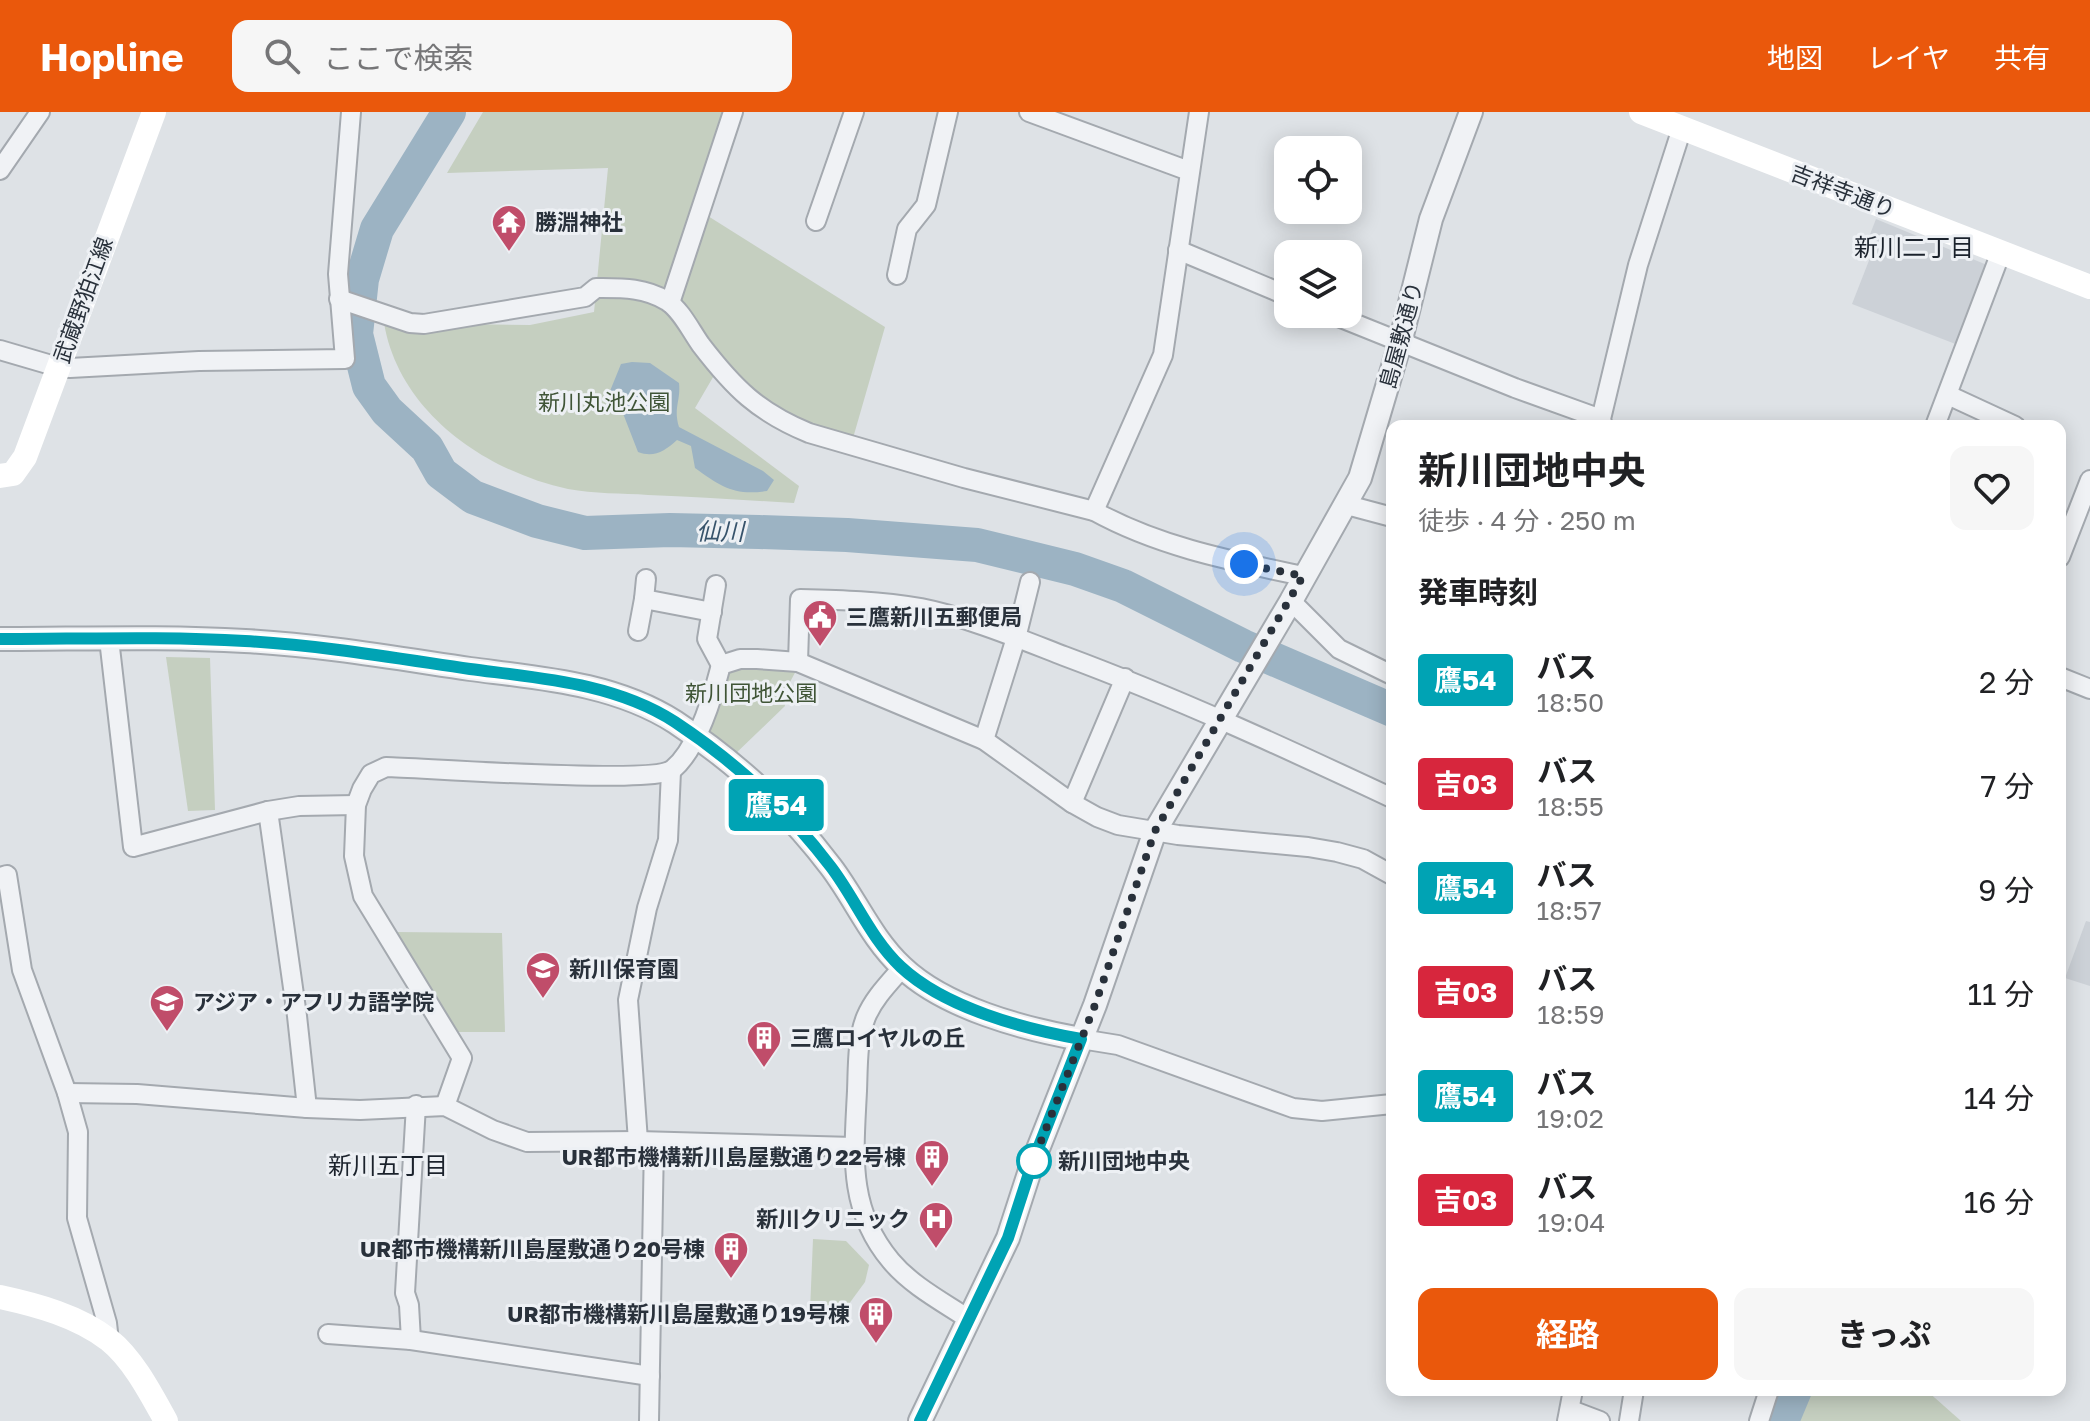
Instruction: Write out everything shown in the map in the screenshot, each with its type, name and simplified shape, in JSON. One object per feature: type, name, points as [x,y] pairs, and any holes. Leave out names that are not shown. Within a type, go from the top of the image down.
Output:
[{"type":"main road","name":"武蔵野狛江線","points":[[0,476],[13,474],[25,457],[154,112]]},
{"type":"main road","name":"吉祥寺通り","points":[[1663,118],[2090,287]]},
{"type":"main road","points":[[0,1297],[36,1305],[75,1321],[109,1341],[131,1365],[166,1421]]},
{"type":"street","points":[[0,170],[40,112]]},
{"type":"street","points":[[0,350],[58,367],[345,359],[339,299],[341,228],[351,112]]},
{"type":"street","points":[[670,303],[733,112]]},
{"type":"street","points":[[816,221],[854,112]]},
{"type":"street","points":[[897,275],[907,229],[926,205],[948,112]]},
{"type":"street","points":[[1029,112],[1189,171]]},
{"type":"street","points":[[1094,511],[1163,355],[1199,112]]},
{"type":"street","name":"島屋敷通り","points":[[920,1421],[1008,1238],[1032,1164],[1081,1039],[1155,831],[1347,505],[1370,449],[1431,219],[1471,112]]},
{"type":"street","points":[[1602,420],[1638,265],[1663,118]]},
{"type":"street","points":[[1178,250],[1274,290]]},
{"type":"street","points":[[1938,420],[2001,252]]},
{"type":"street","points":[[339,299],[410,323],[424,324],[585,297],[596,288],[634,288],[670,303],[740,392],[788,424],[964,478],[1094,511],[1111,521],[1197,553],[1303,576]]},
{"type":"street","points":[[1362,327],[1597,420]]},
{"type":"street","points":[[1948,395],[2002,420]]},
{"type":"street","points":[[2066,542],[2090,480]]},
{"type":"street","points":[[1347,505],[1386,515]]},
{"type":"street","points":[[638,631],[646,579]]},
{"type":"street","points":[[984,740],[1030,582]]},
{"type":"street","points":[[649,1421],[646,1142],[628,1000],[647,908],[668,840],[671,771],[695,737],[710,708],[721,665],[707,639],[716,585]]},
{"type":"street","points":[[644,599],[712,612]]},
{"type":"street","points":[[798,662],[800,599],[866,600],[923,609],[1016,638],[1125,678],[1221,717],[1386,795]]},
{"type":"street","points":[[1291,601],[1339,649],[1386,672]]},
{"type":"street","points":[[0,639],[246,641],[300,646],[585,686],[635,701],[672,721],[742,771],[799,828],[834,870],[863,918],[902,968],[941,996],[1038,1030],[1118,1045],[1293,1108],[1322,1111],[1386,1105]]},
{"type":"street","points":[[109,639],[133,847],[268,811],[299,806],[356,805]]},
{"type":"street","points":[[721,665],[749,659],[798,662],[984,740],[1072,803],[1118,825],[1322,850],[1363,859],[1386,872]]},
{"type":"street","points":[[1072,803],[1125,678]]},
{"type":"street","points":[[2066,679],[2090,689]]},
{"type":"street","points":[[445,1106],[462,1058],[363,896],[354,856],[356,805],[371,774],[386,767],[612,776],[659,775],[671,771]]},
{"type":"street","points":[[268,811],[307,1108]]},
{"type":"street","points":[[0,877],[7,875],[22,970],[67,1093],[79,1144],[77,1218],[107,1323],[109,1341]]},
{"type":"street","points":[[902,968],[874,1002],[865,1020],[858,1069],[854,1178],[860,1203],[891,1261],[913,1281],[970,1320]]},
{"type":"street","points":[[67,1093],[137,1094],[360,1110],[445,1106],[493,1130],[527,1142],[854,1147]]},
{"type":"street","points":[[411,1340],[409,1305],[405,1293],[416,1105]]},
{"type":"street","points":[[328,1334],[411,1340],[650,1376]]},
{"type":"street","points":[[1572,1396],[1569,1416],[1600,1421]]},
{"type":"street","points":[[1629,1421],[1633,1396]]},
{"type":"street","points":[[1759,1421],[1767,1396]]},
{"type":"shaded area","points":[[1876,219],[1987,265],[1958,345],[1852,304],[1877,240],[1869,237]]},
{"type":"shaded area","points":[[2086,921],[2090,922],[2090,986],[2066,978]]},
{"type":"green space","name":"新川丸池公園","points":[[483,112],[733,112],[700,211],[885,327],[851,445],[809,433],[719,367],[695,408],[799,486],[794,503],[568,489],[506,468],[477,452],[450,433],[427,410],[407,384],[393,355],[384,323],[530,325],[594,312],[608,168],[447,173]]},
{"type":"green space","points":[[166,657],[210,658],[215,810],[188,811]]},
{"type":"green space","name":"新川団地公園","points":[[727,666],[797,669],[783,695],[785,706],[732,757],[702,734]]},
{"type":"green space","points":[[395,932],[502,933],[505,1032],[458,1032]]},
{"type":"green space","points":[[813,1239],[846,1241],[869,1265],[865,1282],[843,1312],[810,1311]]},
{"type":"green space","points":[[1804,1396],[1933,1396],[1961,1421],[1794,1421]]},
{"type":"water","points":[[650,363],[679,383],[679,427],[763,471],[774,480],[767,491],[737,491],[721,485],[695,468],[691,446],[677,440],[659,452],[638,452],[610,391],[621,364]]},
{"type":"waterway","name":"仙川","points":[[449,112],[377,229],[362,279],[356,334],[369,386],[387,411],[427,448],[441,473],[473,497],[537,521],[585,533],[670,530],[759,532],[977,545],[1075,569],[1123,586],[1243,646],[1386,707]]},
{"type":"waterway","name":"仙川","points":[[1782,1421],[1792,1396]]},
{"type":"bus line","name":"鷹54","points":[[0,639],[246,641],[481,670],[617,694],[672,721],[742,771],[759,787],[834,870],[881,944],[902,968],[941,996],[1051,1034],[1081,1039],[1032,1164],[1008,1238],[920,1421]]},
{"type":"place","name":"勝淵神社","points":[[509,253]]},
{"type":"place","name":"三鷹新川五郵便局","points":[[820,648]]},
{"type":"place","name":"新川保育園","points":[[543,1000]]},
{"type":"place","name":"アジア・アフリカ語学院","points":[[167,1033]]},
{"type":"place","name":"三鷹ロイヤルの丘","points":[[764,1069]]},
{"type":"place","name":"新川団地中央","points":[[1034,1161]]},
{"type":"place","name":"UR都市機構新川島屋敷通り22号棟","points":[[932,1188]]},
{"type":"place","name":"新川クリニック","points":[[936,1250]]},
{"type":"place","name":"UR都市機構新川島屋敷通り20号棟","points":[[731,1280]]},
{"type":"place","name":"UR都市機構新川島屋敷通り19号棟","points":[[876,1345]]},
{"type":"district","name":"新川二丁目","points":[[1914,248]]},
{"type":"district","name":"新川五丁目","points":[[388,1166]]},
{"type":"route","points":[[1034,1161],[1032,1164],[1095,1005],[1155,831],[1303,576],[1244,564]]}]
